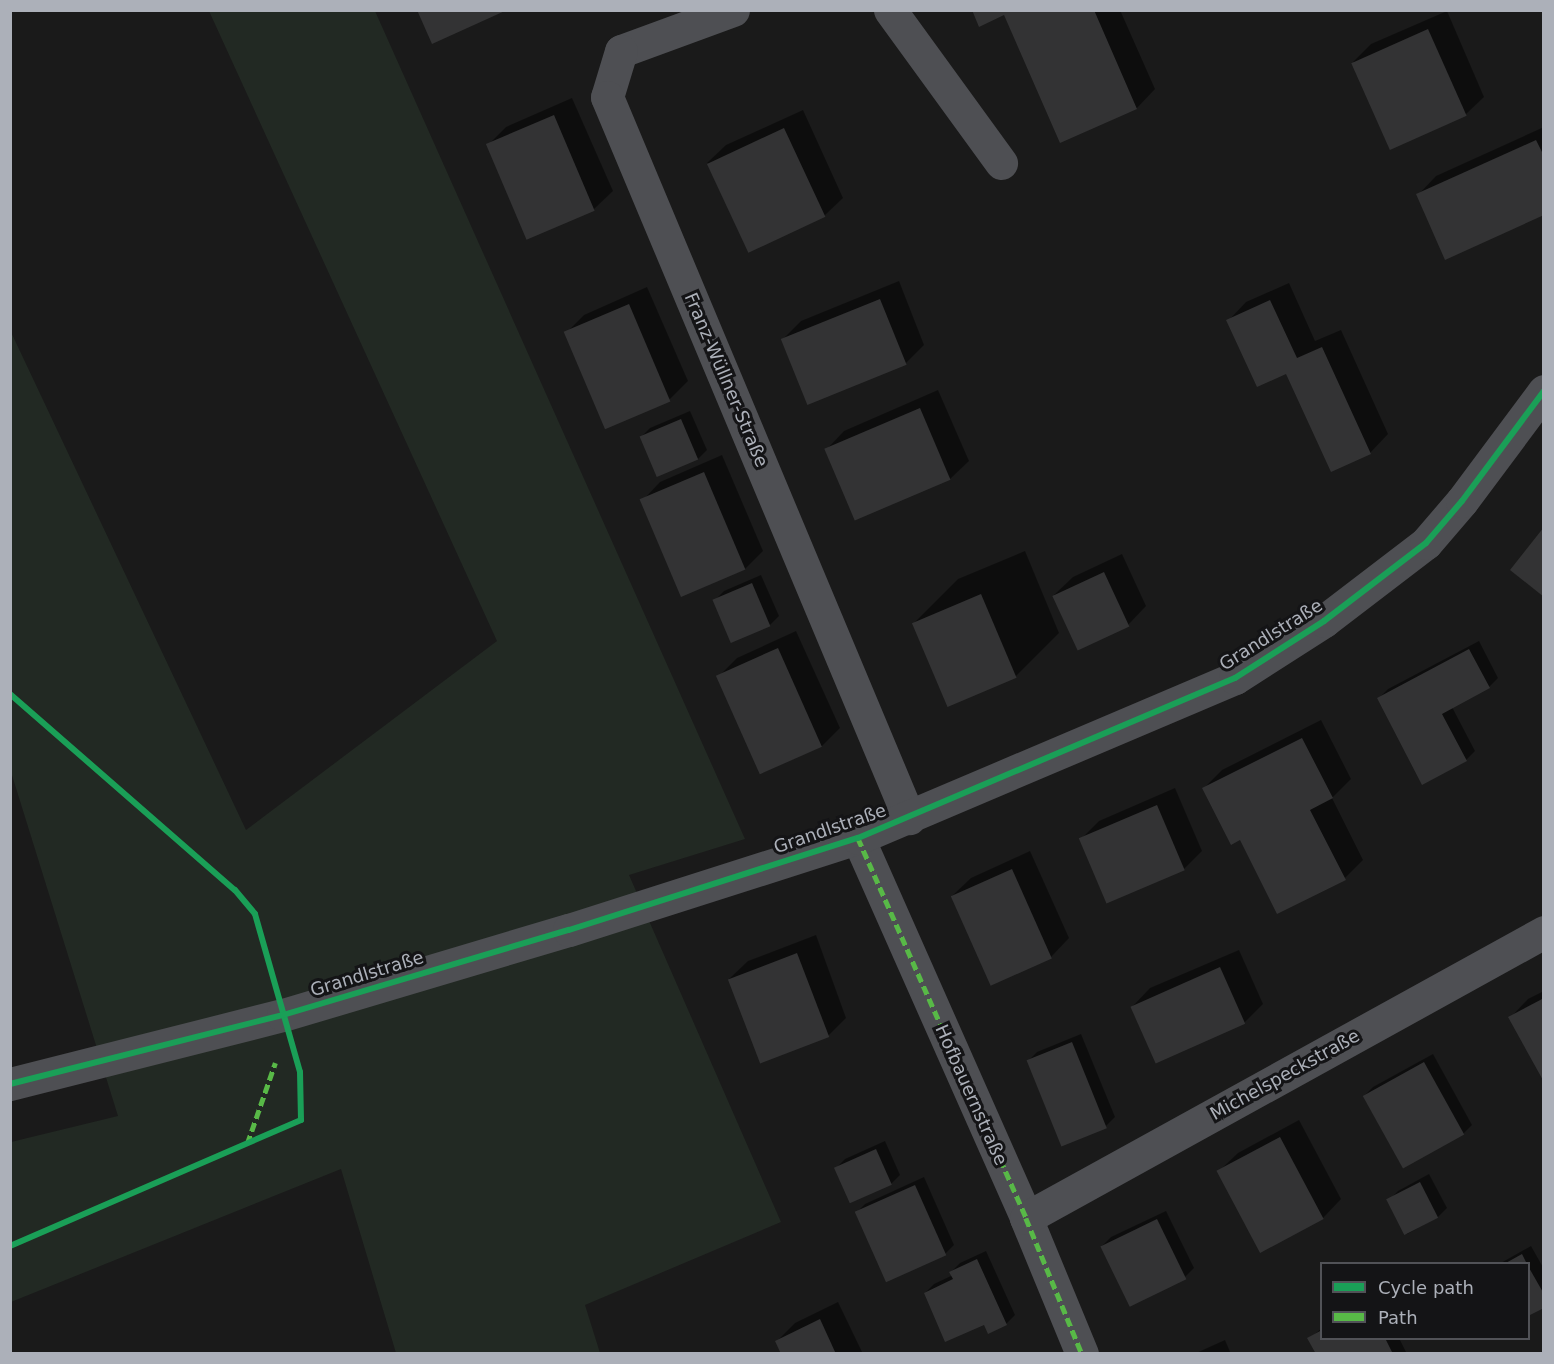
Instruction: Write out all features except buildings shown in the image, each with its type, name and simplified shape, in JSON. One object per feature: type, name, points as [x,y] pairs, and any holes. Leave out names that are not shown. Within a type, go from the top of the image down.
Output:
[{"type":"street","name":"Franz-Wüllner-Straße","points":[[734,10],[621,51],[607,97],[909,818]]},
{"type":"street","points":[[890,10],[1001,163]]},
{"type":"street","name":"Grandlstraße","points":[[10,1084],[283,1015],[569,930],[858,838],[1235,678],[1324,621],[1426,543],[1462,501],[1544,391]]},
{"type":"street","name":"Hofbauernstraße","points":[[858,838],[1026,1218],[1082,1353]]},
{"type":"street","name":"Michelspeckstraße","points":[[1026,1218],[1544,932]]},
{"type":"shaded area","points":[[209,11],[375,11],[745,839],[629,875],[781,1222],[585,1305],[600,1353],[396,1353],[341,1169],[11,1302],[11,1142],[118,1116],[11,772],[10,330],[246,830],[497,641]]},
{"type":"marked path","points":[[858,838],[1026,1218],[1082,1354]]},
{"type":"marked path","points":[[247,1144],[275,1063]]},
{"type":"cycle path","points":[[10,1084],[283,1015],[569,930],[858,838],[1235,678],[1324,621],[1426,543],[1462,501],[1544,391]]},
{"type":"cycle path","points":[[10,694],[235,890],[255,914],[300,1072],[301,1120],[10,1246]]}]
